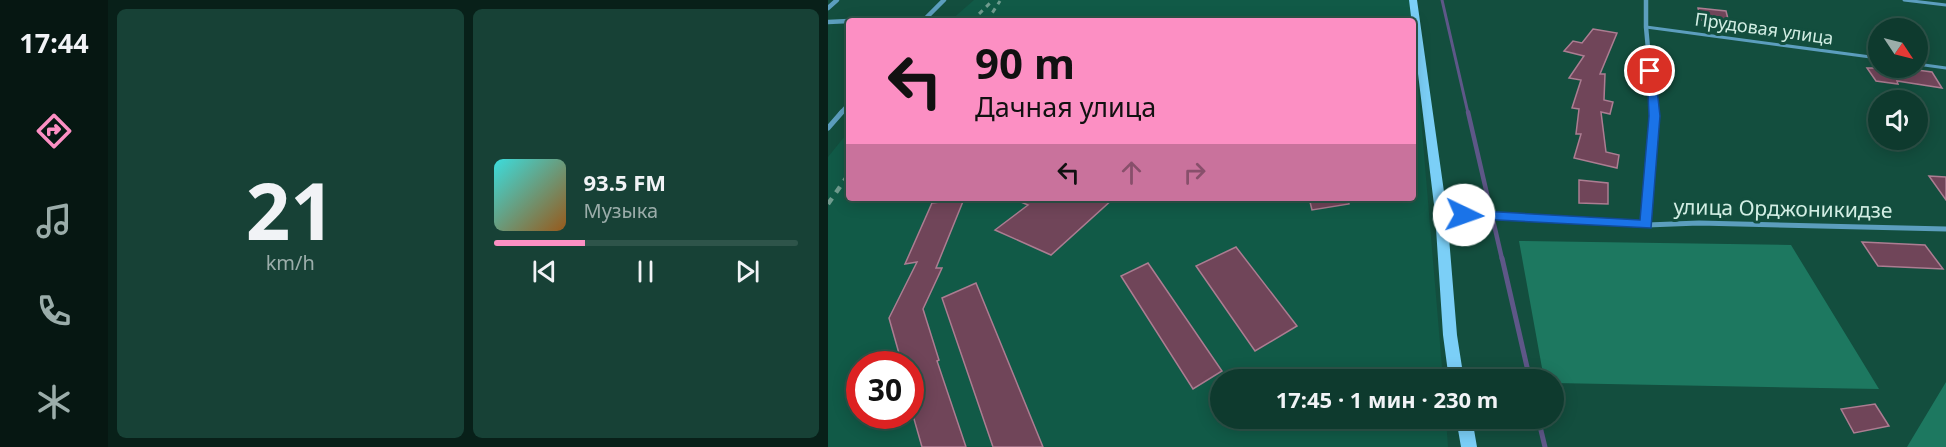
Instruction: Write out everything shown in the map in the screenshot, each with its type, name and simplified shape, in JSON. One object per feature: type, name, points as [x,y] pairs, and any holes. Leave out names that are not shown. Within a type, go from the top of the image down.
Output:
[{"type":"main road","points":[[1413,0],[1415,18]]},
{"type":"main road","points":[[1416,23],[1441,213],[1449,335],[1455,369]]},
{"type":"main road","points":[[1466,429],[1469,447]]},
{"type":"street","points":[[828,8],[837,0]]},
{"type":"street","points":[[926,18],[944,0]]},
{"type":"street","points":[[1646,0],[1646,27],[1654,116],[1647,225]]},
{"type":"street","points":[[828,22],[846,21]]},
{"type":"street","points":[[828,128],[846,107]]},
{"type":"street","name":"улица Орджоникидзе","points":[[1441,213],[1647,225],[1699,223],[1946,229]]},
{"type":"lane","points":[[1904,0],[1946,5]]},
{"type":"lane","name":"Прудовая улица","points":[[1646,27],[1868,57]]},
{"type":"lane","points":[[1928,66],[1946,68]]},
{"type":"shaded area","points":[[974,0],[1411,0],[1413,18],[953,18]]},
{"type":"shaded area","points":[[1416,60],[1442,369],[1210,369],[1210,429],[1447,429],[1448,447],[828,447],[828,157],[846,135],[846,201],[1416,201]]},
{"type":"shaded area","points":[[1519,241],[1791,245],[1879,389],[1564,383],[1564,369],[1542,369]]},
{"type":"shaded area","points":[[1946,382],[1946,447],[1907,447]]},
{"type":"building","points":[[1698,8],[1726,11],[1729,23],[1700,20]]},
{"type":"building","points":[[1593,29],[1617,33],[1600,74],[1605,74],[1604,100],[1613,102],[1610,114],[1601,112],[1606,152],[1619,155],[1617,168],[1574,158],[1581,134],[1576,134],[1579,109],[1572,108],[1581,80],[1569,78],[1584,56],[1564,51],[1573,41],[1582,43]]},
{"type":"building","points":[[1928,71],[1932,72],[1942,88],[1897,81],[1898,84],[1876,81],[1874,78],[1928,78]]},
{"type":"building","points":[[1929,176],[1946,177],[1946,200]]},
{"type":"building","points":[[1579,180],[1608,183],[1608,204],[1579,203]]},
{"type":"building","points":[[963,201],[936,268],[942,268],[923,309],[939,360],[937,361],[966,447],[922,447],[917,429],[924,429],[924,351],[898,351],[889,318],[917,262],[905,264],[932,203]]},
{"type":"building","points":[[1018,201],[1111,201],[1051,255],[995,230],[1028,205]]},
{"type":"building","points":[[1310,201],[1348,201],[1349,204],[1312,210]]},
{"type":"building","points":[[1862,242],[1925,245],[1943,269],[1878,266]]},
{"type":"building","points":[[1236,247],[1297,326],[1255,351],[1196,266]]},
{"type":"building","points":[[1148,263],[1221,369],[1210,369],[1210,378],[1193,389],[1121,276]]},
{"type":"building","points":[[976,283],[1043,447],[993,447],[942,298]]},
{"type":"building","points":[[1875,404],[1889,426],[1854,433],[1841,409]]},
{"type":"waterway","points":[[1442,0],[1468,113]]},
{"type":"waterway","points":[[1468,112],[1502,259]]},
{"type":"waterway","points":[[1502,258],[1527,369]]},
{"type":"waterway","points":[[1541,429],[1545,447]]},
{"type":"railway","points":[[975,18],[993,0]]},
{"type":"railway","points":[[989,18],[1000,1]]},
{"type":"railway","points":[[828,204],[846,178]]},
{"type":"route","points":[[1464,215],[1647,225],[1654,116],[1650,71]]}]
